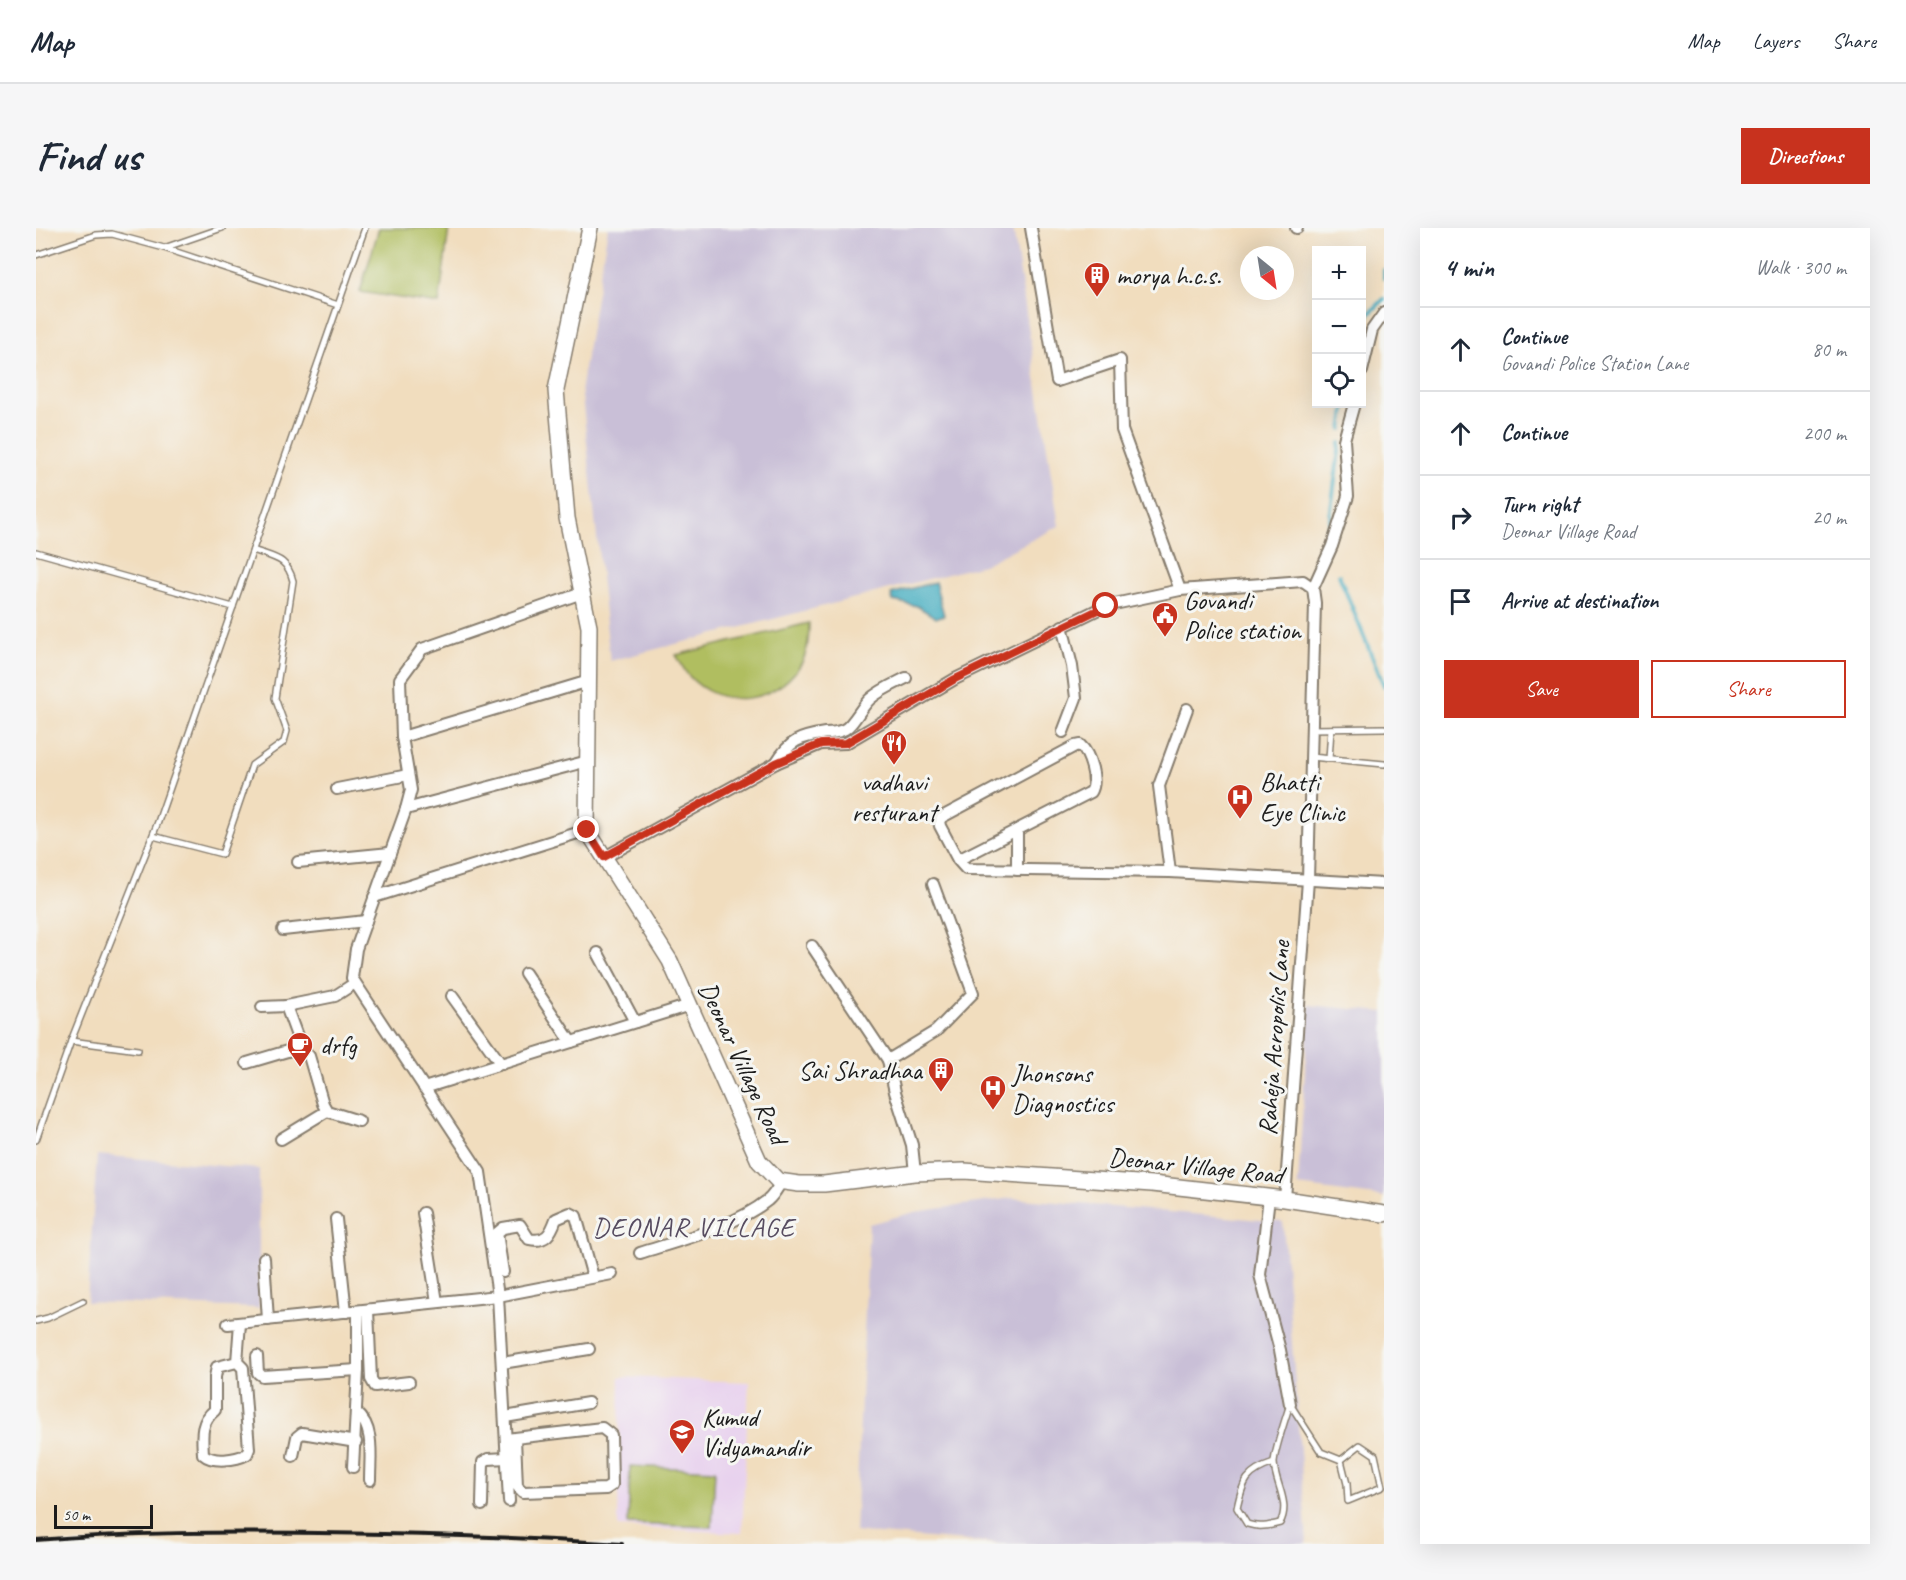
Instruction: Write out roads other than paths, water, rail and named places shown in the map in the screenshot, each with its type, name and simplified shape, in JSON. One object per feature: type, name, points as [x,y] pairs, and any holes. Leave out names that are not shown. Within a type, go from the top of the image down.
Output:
[{"type":"main road","points":[[587,830],[589,627],[567,519],[556,390],[590,228]]},
{"type":"main road","name":"Deonar Village Road","points":[[587,830],[670,962],[759,1161],[778,1180],[799,1184],[824,1184],[915,1173],[964,1171],[1152,1184],[1285,1199],[1384,1214]]},
{"type":"street","points":[[1031,228],[1056,381],[1120,360],[1122,430],[1180,590]]},
{"type":"street","points":[[1366,355],[1372,330],[1384,313]]},
{"type":"street","points":[[604,857],[776,763],[821,744],[846,743],[955,679],[1106,606],[1180,590],[1303,581],[1313,588],[1332,546],[1348,496],[1344,440],[1353,408]]},
{"type":"street","name":"Raheja Acropolis Lane","points":[[1285,1199],[1308,880],[1315,603],[1313,588]]},
{"type":"street","points":[[510,1439],[602,1428],[611,1435],[612,1485],[606,1489],[523,1492],[517,1486],[505,1417],[498,1296],[480,1172],[352,978],[356,949],[411,790],[402,737],[400,679],[422,649],[582,593]]},
{"type":"street","points":[[1062,626],[1072,666],[1076,698],[1063,732]]},
{"type":"street","points":[[776,763],[785,747],[810,736],[843,730],[850,726],[859,709],[872,697],[906,678]]},
{"type":"street","points":[[402,737],[589,681]]},
{"type":"street","points":[[1170,872],[1159,786],[1187,709]]},
{"type":"street","points":[[958,860],[1091,792],[1094,781],[1085,749],[1080,745],[942,817],[939,821],[940,826],[958,860],[966,869],[1170,872],[1384,884]]},
{"type":"street","points":[[406,809],[588,761]]},
{"type":"street","points":[[337,789],[408,775]]},
{"type":"street","points":[[374,897],[587,830]]},
{"type":"street","points":[[1017,830],[1017,870]]},
{"type":"street","points":[[298,862],[390,853]]},
{"type":"street","points":[[888,1060],[936,1031],[973,993],[933,884]]},
{"type":"street","points":[[283,930],[366,921]]},
{"type":"street","points":[[812,946],[888,1060],[895,1092],[912,1145],[915,1173]]},
{"type":"street","points":[[598,953],[635,1022]]},
{"type":"street","points":[[525,973],[571,1042]]},
{"type":"street","points":[[262,1007],[286,1006],[335,996],[355,983]]},
{"type":"street","points":[[452,996],[501,1064]]},
{"type":"street","points":[[424,1088],[690,1005]]},
{"type":"street","points":[[286,1006],[301,1047],[309,1056],[327,1111],[359,1121]]},
{"type":"street","points":[[247,1063],[301,1047]]},
{"type":"street","points":[[281,1139],[327,1111]]},
{"type":"street","points":[[640,1253],[691,1238],[747,1214],[771,1198],[782,1181]]},
{"type":"street","points":[[1269,1197],[1260,1275],[1280,1350],[1290,1404]]},
{"type":"street","points":[[423,1213],[437,1302]]},
{"type":"street","points":[[503,1272],[497,1233],[503,1228],[520,1225],[529,1239],[533,1240],[549,1235],[556,1219],[570,1213],[576,1216],[593,1277]]},
{"type":"street","points":[[336,1219],[346,1312]]},
{"type":"street","points":[[264,1258],[268,1320]]},
{"type":"street","points":[[228,1324],[498,1296],[612,1274]]},
{"type":"street","points":[[353,1467],[363,1310]]},
{"type":"street","points":[[363,1310],[371,1379],[375,1386],[409,1382]]},
{"type":"street","points":[[237,1362],[218,1367],[215,1377],[214,1410],[208,1415],[202,1427],[202,1454],[206,1457],[225,1460],[241,1457],[247,1454],[249,1449],[243,1368],[237,1362],[240,1323]]},
{"type":"street","points":[[502,1363],[589,1349]]},
{"type":"street","points":[[257,1356],[258,1373],[262,1376],[358,1370]]},
{"type":"street","points":[[505,1417],[588,1402]]},
{"type":"street","points":[[357,1413],[366,1420],[370,1436],[370,1480]]},
{"type":"street","points":[[293,1456],[297,1437],[302,1433],[356,1442]]},
{"type":"street","points":[[510,1439],[507,1458],[510,1501]]},
{"type":"street","points":[[482,1505],[483,1462],[488,1459],[507,1458]]},
{"type":"lane","points":[[164,248],[222,228]]},
{"type":"lane","points":[[36,1140],[70,1041],[153,836],[365,228]]},
{"type":"lane","points":[[36,255],[96,235],[112,234],[164,248],[338,306]]},
{"type":"lane","points":[[153,836],[222,854],[252,765],[284,742],[287,731],[275,698],[293,581],[290,568],[281,561],[253,550]]},
{"type":"lane","points":[[36,552],[233,607]]},
{"type":"lane","points":[[1312,729],[1384,728]]},
{"type":"lane","points":[[1329,759],[1331,729]]},
{"type":"lane","points":[[1311,757],[1384,764]]},
{"type":"lane","points":[[70,1041],[138,1050]]},
{"type":"lane","points":[[36,1321],[48,1318],[83,1301]]},
{"type":"lane","points":[[1290,1404],[1321,1452],[1341,1460]]},
{"type":"lane","points":[[1274,1463],[1255,1470],[1241,1491],[1237,1508],[1247,1524],[1257,1527],[1280,1523],[1283,1517],[1284,1500],[1274,1463],[1290,1404]]},
{"type":"lane","points":[[1360,1445],[1375,1455],[1382,1487],[1348,1501],[1347,1484],[1341,1460],[1360,1445]]},
{"type":"water","points":[[935,582],[944,615],[936,618],[917,606],[893,601],[891,594]]},
{"type":"waterway","points":[[1384,270],[1384,278]]},
{"type":"waterway","points":[[1366,317],[1384,299]]},
{"type":"waterway","points":[[1342,429],[1345,408]]},
{"type":"waterway","points":[[1328,532],[1340,443]]},
{"type":"waterway","points":[[1339,575],[1384,686]]},
{"type":"railway","points":[[36,1540],[142,1534],[283,1533],[470,1536],[622,1544]]},
{"type":"place","name":"morya h.c.s.","points":[[1097,298]]},
{"type":"place","name":"Govandi Police station","points":[[1165,638]]},
{"type":"place","name":"vadhavi resturant","points":[[894,766]]},
{"type":"place","name":"Bhatti Eye Clinic","points":[[1240,820]]},
{"type":"place","name":"drfg","points":[[300,1068]]},
{"type":"place","name":"Sai Shradhaa","points":[[941,1093]]},
{"type":"place","name":"Jhonsons Diagnostics","points":[[993,1111]]},
{"type":"place","name":"Kumud Vidyamandir","points":[[682,1455]]},
{"type":"district","name":"DEONAR VILLAGE","points":[[694,1227]]}]
